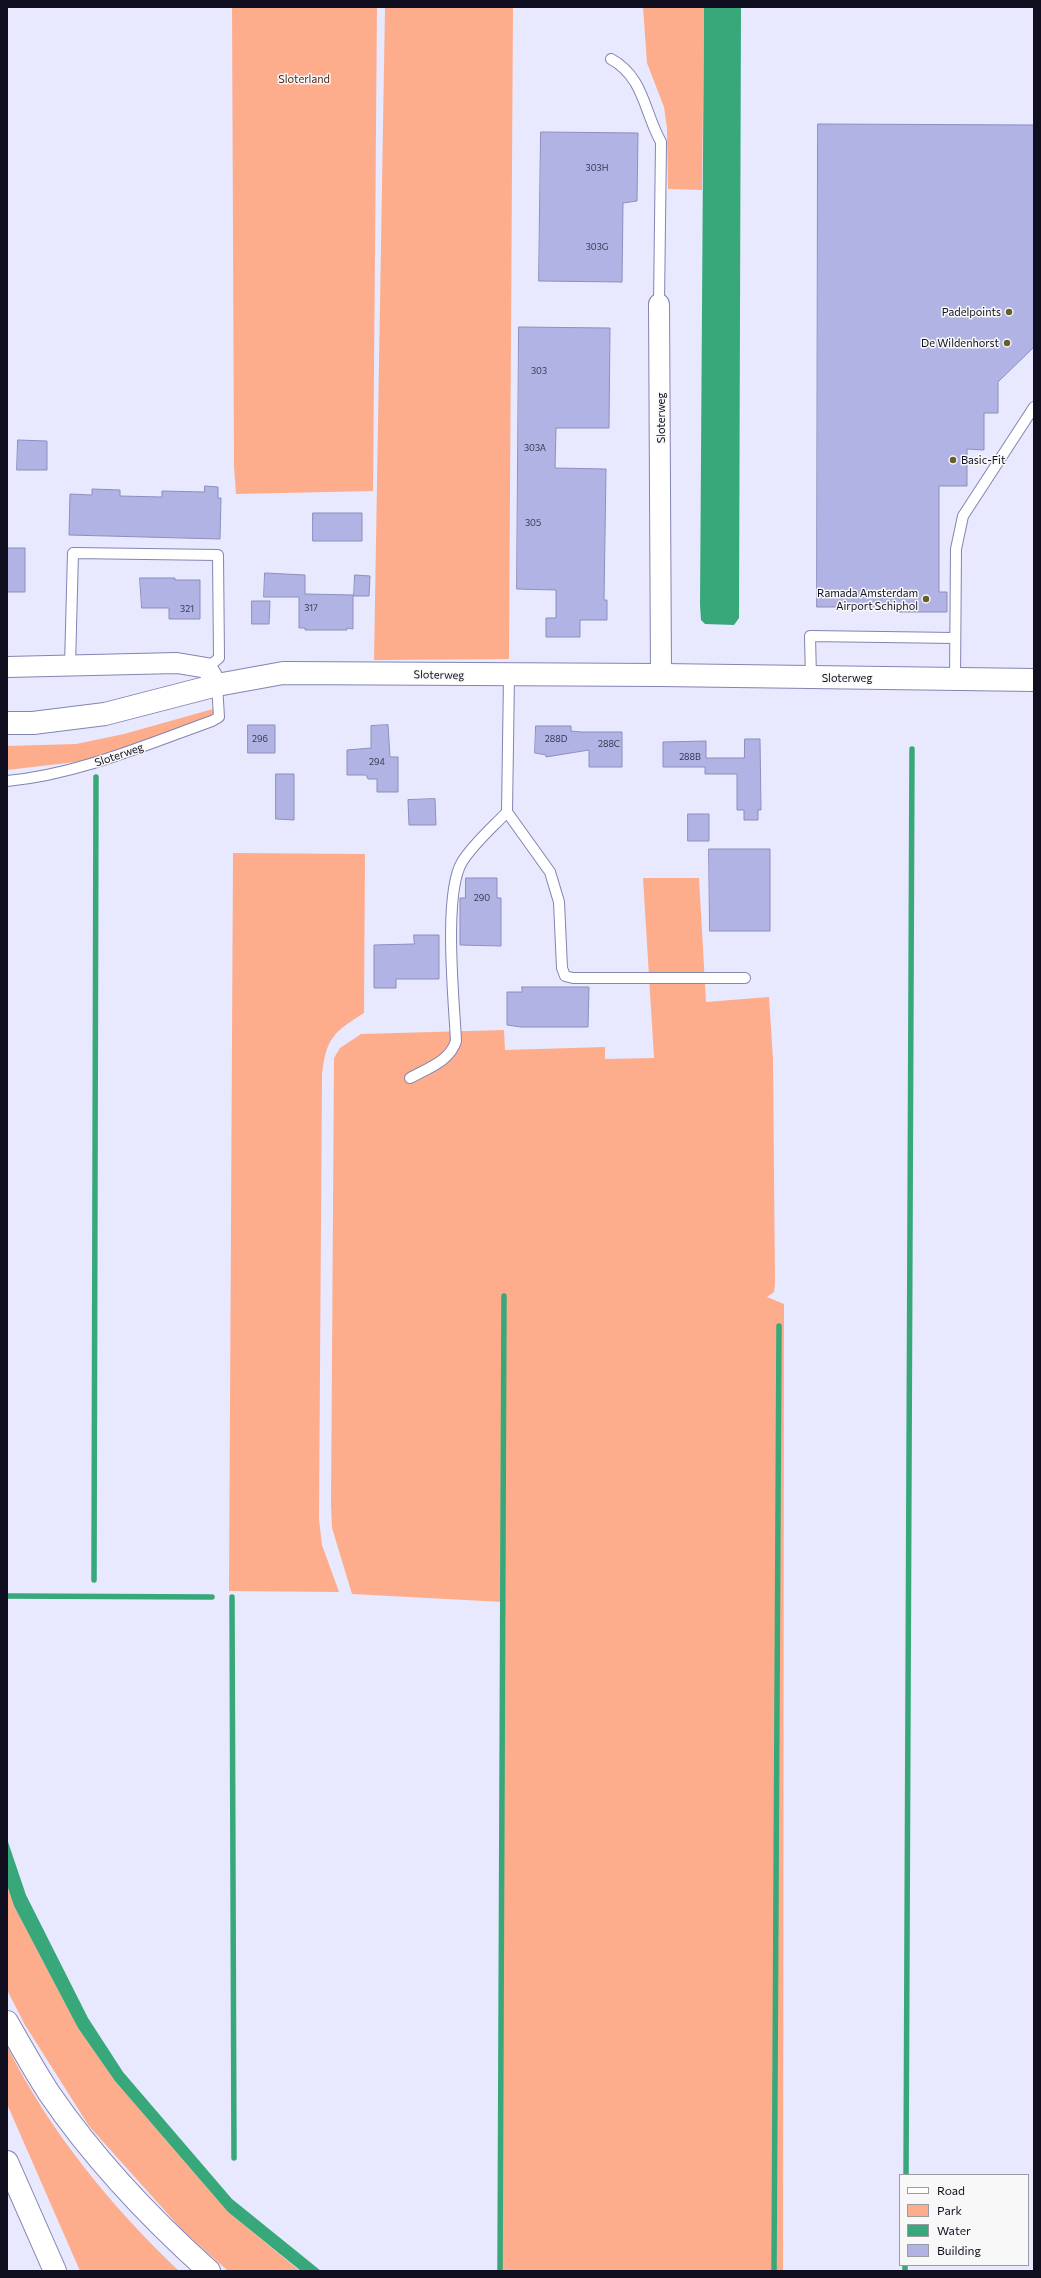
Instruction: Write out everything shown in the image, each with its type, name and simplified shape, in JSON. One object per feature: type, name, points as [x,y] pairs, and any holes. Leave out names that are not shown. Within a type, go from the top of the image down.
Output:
[{"type":"main road","name":"Sloterweg","points":[[7,723],[33,723],[105,714],[212,677],[283,674],[509,676],[661,675],[1034,680]]},
{"type":"main road","points":[[7,2022],[49,2093],[99,2158],[161,2228],[209,2271]]},
{"type":"main road","points":[[7,2162],[56,2271]]},
{"type":"street","name":"Sloterweg","points":[[659,304],[661,675]]},
{"type":"street","name":"Sloterweg","points":[[7,667],[177,663],[212,677]]},
{"type":"lane","points":[[611,59],[621,64],[635,79],[652,125],[661,142],[659,304]]},
{"type":"lane","points":[[955,679],[956,549],[963,516],[1034,406]]},
{"type":"lane","points":[[70,665],[73,553],[218,555],[219,658],[212,677]]},
{"type":"lane","points":[[810,678],[810,636],[955,638]]},
{"type":"lane","points":[[509,676],[507,812],[550,872],[559,902],[562,968],[565,976],[573,978],[745,978]]},
{"type":"lane","name":"Sloterweg","points":[[7,782],[42,778],[93,764],[212,721],[219,717],[212,677]]},
{"type":"lane","points":[[410,1078],[446,1058],[453,1050],[456,1041],[452,907],[455,882],[466,858],[507,812]]},
{"type":"green space","name":"Sloterland","points":[[232,7],[377,7],[373,491],[236,494],[234,466]]},
{"type":"green space","points":[[385,7],[513,7],[509,659],[374,660]]},
{"type":"green space","points":[[643,7],[704,7],[702,190],[668,189],[667,128],[664,107],[647,63]]},
{"type":"green space","points":[[213,709],[214,714],[125,749],[84,761],[7,770],[7,746],[76,744],[124,734]]},
{"type":"green space","points":[[233,853],[365,854],[364,1013],[338,1031],[333,1038],[326,1053],[322,1075],[319,1519],[322,1545],[339,1592],[229,1591]]},
{"type":"green space","points":[[643,878],[699,878],[706,1002],[769,997],[773,1059],[775,1284],[774,1292],[767,1297],[784,1304],[783,2271],[500,2271],[503,1602],[352,1594],[332,1528],[331,1504],[334,1058],[340,1048],[361,1034],[504,1030],[505,1050],[605,1047],[605,1059],[654,1058]]},
{"type":"green space","points":[[7,1885],[14,1906],[78,2028],[115,2081],[228,2212],[300,2271],[228,2271],[184,2232],[89,2126],[25,2025],[7,1990]]},
{"type":"green space","points":[[7,2046],[42,2108],[83,2166],[129,2220],[179,2271],[80,2271],[7,2104]]},
{"type":"water","points":[[704,7],[741,7],[739,618],[734,625],[705,624],[701,620],[700,605]]},
{"type":"water","points":[[7,1839],[26,1895],[88,2018],[123,2072],[232,2199],[321,2271],[301,2271],[228,2212],[115,2081],[78,2028],[14,1906],[7,1885]]},
{"type":"building","points":[[818,124],[1034,125],[1034,347],[998,382],[998,413],[984,413],[984,450],[967,449],[967,486],[939,486],[939,592],[947,592],[947,612],[896,612],[896,607],[817,607]]},
{"type":"building","points":[[541,132],[638,133],[637,201],[623,203],[622,282],[539,281]]},
{"type":"building","points":[[519,327],[610,328],[609,428],[556,428],[555,468],[606,469],[604,600],[607,600],[607,620],[580,620],[580,637],[546,637],[546,618],[556,618],[556,590],[517,589]]},
{"type":"building","points":[[18,440],[47,441],[47,470],[17,470]]},
{"type":"building","points":[[205,486],[218,487],[218,498],[221,498],[220,539],[69,535],[70,494],[92,495],[92,489],[120,490],[120,496],[162,497],[162,491],[204,492]]},
{"type":"building","points":[[313,513],[362,513],[362,541],[313,541]]},
{"type":"building","points":[[7,548],[25,548],[25,592],[7,592]]},
{"type":"building","points":[[265,573],[305,575],[305,594],[353,595],[353,629],[305,630],[305,628],[299,628],[299,597],[264,597]]},
{"type":"building","points":[[355,575],[370,576],[369,596],[354,596]]},
{"type":"building","points":[[140,578],[200,580],[200,619],[169,619],[169,608],[142,608]]},
{"type":"building","points":[[252,601],[270,601],[269,624],[252,624]]},
{"type":"building","points":[[248,725],[275,725],[275,753],[248,753]]},
{"type":"building","points":[[388,725],[390,757],[398,757],[398,792],[377,792],[377,779],[368,779],[366,775],[347,775],[347,750],[371,748],[371,726]]},
{"type":"building","points":[[536,726],[571,726],[571,731],[581,732],[622,732],[622,767],[589,767],[589,750],[546,757],[546,755],[535,753]]},
{"type":"building","points":[[745,739],[760,739],[761,810],[758,810],[758,820],[744,820],[744,810],[737,810],[737,774],[705,774],[705,767],[663,767],[663,742],[706,741],[706,758],[744,758]]},
{"type":"building","points":[[276,774],[294,774],[294,820],[276,819]]},
{"type":"building","points":[[435,799],[436,825],[409,825],[408,800]]},
{"type":"building","points":[[688,814],[709,814],[709,841],[688,841]]},
{"type":"building","points":[[709,849],[770,849],[770,931],[710,931]]},
{"type":"building","points":[[466,878],[497,878],[497,898],[501,898],[501,946],[460,945],[460,898],[465,898]]},
{"type":"building","points":[[414,935],[439,935],[439,979],[396,979],[396,988],[374,988],[374,945],[414,944]]},
{"type":"building","points":[[522,987],[589,987],[588,1027],[521,1027],[507,1025],[507,992],[522,992]]},
{"type":"waterway","points":[[906,2174],[912,749]]},
{"type":"waterway","points":[[94,1580],[96,777]]},
{"type":"waterway","points":[[500,2271],[504,1296]]},
{"type":"waterway","points":[[774,2271],[779,1326]]},
{"type":"waterway","points":[[7,1596],[212,1597]]},
{"type":"waterway","points":[[232,1597],[234,2158]]},
{"type":"waterway","points":[[905,2266],[905,2271]]},
{"type":"place","name":"Padelpoints","points":[[1009,312]]},
{"type":"place","name":"De Wildenhorst","points":[[1007,343]]},
{"type":"place","name":"Basic-Fit","points":[[953,460]]},
{"type":"place","name":"Ramada Amsterdam Airport Schiphol","points":[[926,599]]}]
